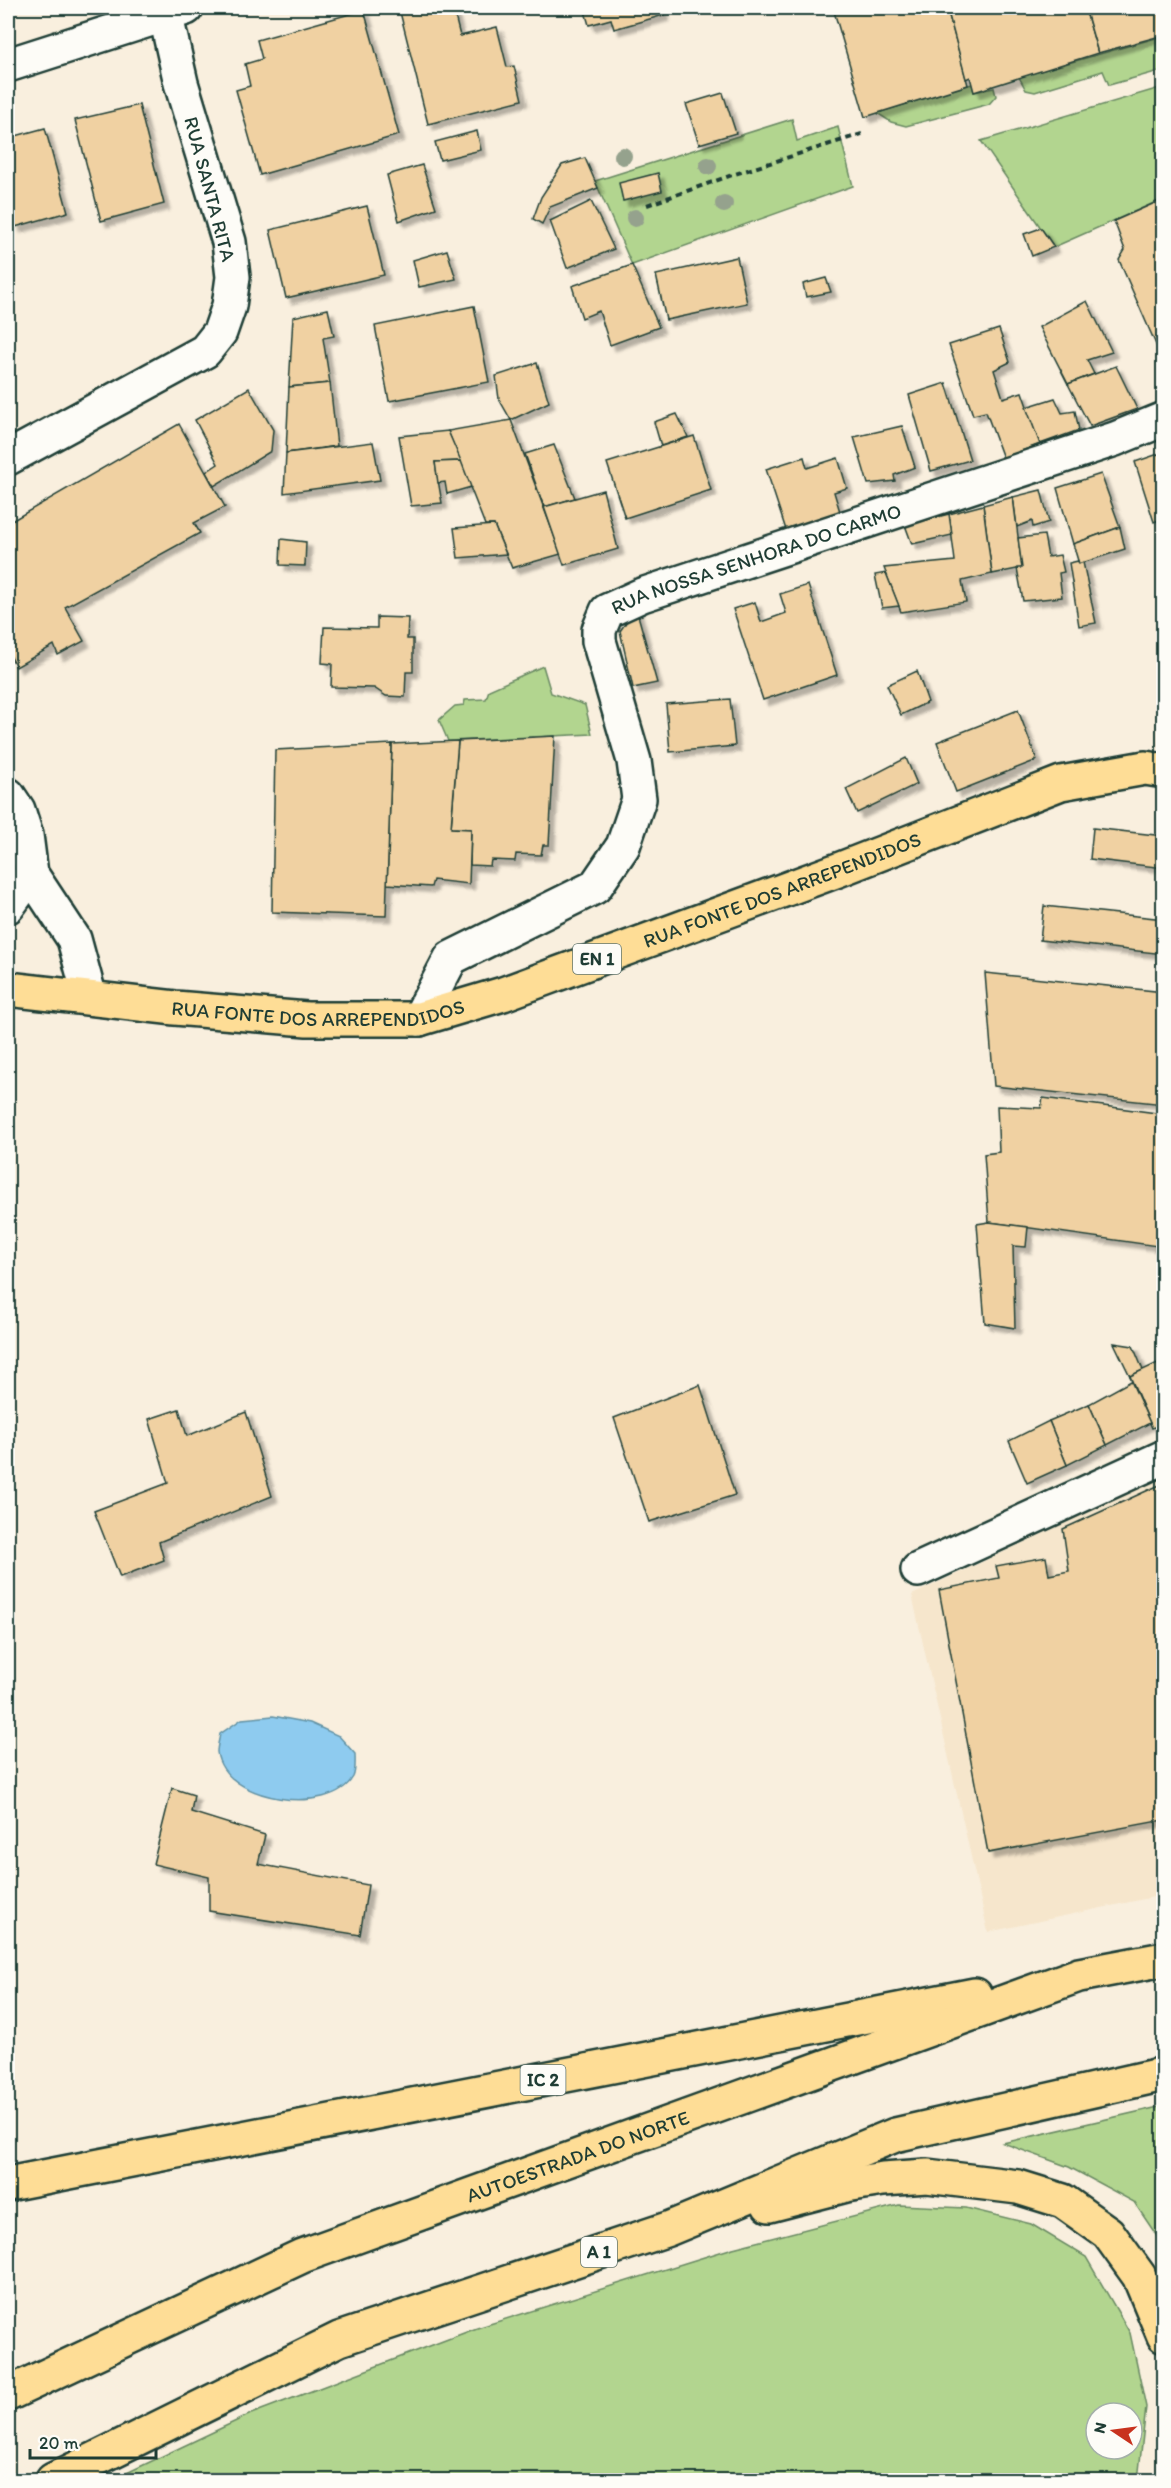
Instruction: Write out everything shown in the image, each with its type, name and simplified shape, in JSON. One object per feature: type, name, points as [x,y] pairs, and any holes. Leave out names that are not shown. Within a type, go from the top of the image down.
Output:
[{"type":"main road","name":"RUA FONTE DOS ARREPENDIDOS","points":[[8,989],[175,1008],[307,1019],[418,1019],[514,990],[838,870],[1061,783],[1145,768],[1164,771]]},
{"type":"main road","name":"AUTOESTRADA DO NORTE","points":[[8,2394],[302,2256],[1079,1975],[1164,1959]]},
{"type":"main road","name":"IC 2","points":[[8,2184],[1079,1975]]},
{"type":"main road","name":"A 1","points":[[53,2481],[339,2339],[668,2229],[895,2135],[1164,2074]]},
{"type":"main road","points":[[668,2229],[846,2185],[883,2179],[927,2176],[1018,2187],[1063,2201],[1108,2233],[1139,2276],[1164,2336]]},
{"type":"street","points":[[8,65],[172,10]]},
{"type":"street","name":"RUA SANTA RITA","points":[[8,458],[205,351],[220,332],[229,306],[233,277],[229,242],[181,83],[172,10]]},
{"type":"street","name":"RUA NOSSA SENHORA DO CARMO","points":[[418,1019],[451,958],[595,887],[623,846],[639,799],[634,761],[599,641],[599,630],[607,611],[642,595],[1115,439],[1164,419]]},
{"type":"street","points":[[8,795],[18,810],[26,835],[31,874],[74,939],[90,998]]},
{"type":"street","points":[[8,906],[31,874]]},
{"type":"street","points":[[918,1570],[1164,1457]]},
{"type":"path","points":[[647,205],[732,174],[865,133]]},
{"type":"shaded area","points":[[1163,1477],[1163,1895],[988,1932],[912,1595]]},
{"type":"green space","points":[[1163,36],[1163,70],[1109,85],[1103,71],[1035,92],[1026,90],[1019,77]]},
{"type":"green space","points":[[972,84],[974,92],[994,88],[996,96],[989,104],[906,126],[891,122],[877,113]]},
{"type":"green space","points":[[1163,87],[1163,199],[1054,247],[981,141]]},
{"type":"green space","points":[[792,119],[797,141],[838,127],[853,186],[632,265],[595,181]]},
{"type":"green space","points":[[543,666],[551,693],[585,705],[592,734],[448,741],[439,720],[455,706],[464,705],[465,700],[486,699],[489,690]]},
{"type":"green space","points":[[1163,2106],[1163,2245],[1134,2202],[1069,2167],[1003,2143]]},
{"type":"green space","points":[[899,2205],[966,2208],[1031,2224],[1086,2257],[1130,2333],[1146,2407],[1144,2425],[1144,2401],[1084,2401],[1084,2461],[1140,2461],[1138,2480],[112,2480],[251,2414],[477,2328],[733,2248]]},
{"type":"water","points":[[273,1716],[310,1723],[339,1736],[355,1754],[353,1777],[341,1789],[323,1797],[302,1800],[257,1793],[238,1783],[224,1769],[217,1752],[220,1734],[242,1719]]},
{"type":"building","points":[[399,8],[453,8],[460,36],[497,27],[507,67],[514,66],[522,100],[428,124]]},
{"type":"building","points":[[584,8],[662,8],[664,15],[614,29],[611,19],[589,25]]},
{"type":"building","points":[[833,8],[947,8],[968,85],[865,117]]},
{"type":"building","points":[[947,8],[1085,8],[1098,53],[974,92],[970,77],[966,79]]},
{"type":"building","points":[[1085,8],[1164,8],[1164,35],[1098,53]]},
{"type":"building","points":[[364,10],[399,135],[260,175],[236,90],[250,86],[245,64],[262,59],[257,40]]},
{"type":"building","points":[[723,93],[736,133],[699,144],[686,104]]},
{"type":"building","points":[[139,105],[164,204],[101,221],[75,120]]},
{"type":"building","points":[[45,128],[68,212],[15,227],[8,198],[8,138]]},
{"type":"building","points":[[477,131],[481,150],[440,160],[435,142]]},
{"type":"building","points":[[585,158],[598,188],[550,207],[542,224],[533,219],[541,197],[562,165]]},
{"type":"building","points":[[422,165],[436,208],[399,221],[387,175]]},
{"type":"building","points":[[658,173],[662,191],[623,201],[619,183]]},
{"type":"building","points":[[1164,199],[1164,350],[1157,347],[1119,260],[1125,250],[1114,221]]},
{"type":"building","points":[[591,201],[614,249],[567,268],[550,221]]},
{"type":"building","points":[[367,206],[384,275],[286,298],[270,230]]},
{"type":"building","points":[[1041,228],[1054,247],[1032,256],[1024,234]]},
{"type":"building","points":[[447,250],[456,279],[419,287],[413,260]]},
{"type":"building","points":[[737,257],[747,303],[666,320],[656,275]]},
{"type":"building","points":[[632,265],[659,327],[610,345],[599,311],[582,318],[572,286]]},
{"type":"building","points":[[826,278],[831,292],[806,297],[803,284]]},
{"type":"building","points":[[1087,301],[1112,352],[1087,360],[1094,374],[1068,384],[1039,327]]},
{"type":"building","points":[[474,306],[489,382],[389,401],[375,326]]},
{"type":"building","points":[[328,309],[334,336],[323,338],[330,383],[289,387],[293,317]]},
{"type":"building","points":[[999,329],[1010,362],[994,370],[1003,398],[1022,392],[1040,444],[1003,458],[986,412],[973,415],[949,345]]},
{"type":"building","points":[[537,363],[549,402],[511,420],[499,399],[496,376]]},
{"type":"building","points":[[1116,366],[1137,409],[1090,426],[1068,384]]},
{"type":"building","points":[[330,383],[337,446],[286,453],[289,387]]},
{"type":"building","points":[[946,383],[970,460],[931,471],[909,395]]},
{"type":"building","points":[[249,388],[273,430],[271,451],[214,486],[206,472],[218,464],[195,420]]},
{"type":"building","points":[[1055,398],[1062,413],[1075,411],[1079,430],[1040,444],[1026,407]]},
{"type":"building","points":[[677,414],[688,437],[661,446],[654,422]]},
{"type":"building","points":[[511,420],[561,554],[512,568],[494,525],[485,525],[448,431]]},
{"type":"building","points":[[179,424],[225,507],[194,523],[200,533],[65,607],[84,641],[58,655],[54,645],[16,667],[8,651],[8,523]]},
{"type":"building","points":[[902,426],[915,467],[894,475],[895,481],[868,484],[854,437]]},
{"type":"building","points":[[448,431],[461,461],[435,462],[442,503],[411,506],[399,436]]},
{"type":"building","points":[[694,436],[711,490],[625,518],[607,463]]},
{"type":"building","points":[[373,442],[380,480],[284,493],[286,453]]},
{"type":"building","points":[[554,445],[575,498],[544,507],[525,454]]},
{"type":"building","points":[[1164,452],[1164,518],[1154,522],[1135,462]]},
{"type":"building","points":[[804,457],[807,468],[838,458],[847,488],[834,492],[841,515],[787,533],[766,469]]},
{"type":"building","points":[[461,461],[471,487],[447,494],[445,482],[438,483],[435,462]]},
{"type":"building","points":[[1101,474],[1120,527],[1073,544],[1057,488]]},
{"type":"building","points":[[603,490],[618,549],[564,565],[544,507]]},
{"type":"building","points":[[1041,490],[1049,522],[1033,527],[1032,521],[1017,527],[1013,497]]},
{"type":"building","points":[[1013,497],[1022,568],[992,574],[983,505]]},
{"type":"building","points":[[983,505],[992,574],[962,581],[966,602],[901,612],[884,568],[955,561],[949,514]]},
{"type":"building","points":[[949,514],[952,535],[912,544],[905,525]]},
{"type":"building","points":[[494,525],[506,554],[458,558],[454,528]]},
{"type":"building","points":[[1120,527],[1125,549],[1079,564],[1073,544]]},
{"type":"building","points":[[1044,535],[1048,557],[1060,555],[1064,572],[1059,573],[1062,597],[1023,601],[1017,568],[1022,568],[1018,538]]},
{"type":"building","points":[[281,539],[306,542],[305,566],[280,565]]},
{"type":"building","points":[[1078,561],[1079,564],[1083,562],[1096,623],[1079,626],[1069,563]]},
{"type":"building","points":[[886,573],[899,606],[882,608],[875,575]]},
{"type":"building","points":[[808,585],[837,675],[763,700],[733,609],[755,602],[761,622],[786,613],[780,594]]},
{"type":"building","points":[[636,608],[657,683],[633,688],[620,631]]},
{"type":"building","points":[[377,617],[408,618],[407,639],[413,639],[413,672],[406,672],[405,697],[386,696],[374,688],[331,687],[332,664],[322,663],[324,627],[377,628]]},
{"type":"building","points":[[917,671],[928,702],[901,715],[887,685]]},
{"type":"building","points":[[730,699],[735,746],[670,752],[666,704]]},
{"type":"building","points":[[1018,710],[1037,760],[956,792],[937,742]]},
{"type":"building","points":[[555,736],[549,845],[543,845],[541,855],[516,854],[515,861],[491,860],[490,866],[470,865],[471,829],[451,828],[458,741]]},
{"type":"building","points":[[458,741],[451,828],[471,829],[469,884],[433,880],[431,887],[387,884],[392,744]]},
{"type":"building","points":[[392,744],[386,916],[272,912],[275,750]]},
{"type":"building","points":[[906,758],[917,784],[857,813],[846,789]]},
{"type":"building","points":[[1093,828],[1164,836],[1164,868],[1090,859]]},
{"type":"building","points":[[1044,906],[1164,919],[1164,954],[1040,940]]},
{"type":"building","points":[[985,973],[1164,992],[1164,1104],[994,1086]]},
{"type":"building","points":[[1043,1098],[1164,1114],[1164,1247],[989,1222],[984,1154],[999,1152],[997,1106],[1041,1108]]},
{"type":"building","points":[[989,1222],[1028,1227],[1026,1247],[1013,1246],[1015,1328],[985,1323],[977,1224]]},
{"type":"building","points":[[1114,1343],[1133,1346],[1143,1370],[1130,1376]]},
{"type":"building","points":[[1164,1360],[1164,1423],[1152,1428],[1130,1376]]},
{"type":"building","points":[[1131,1381],[1150,1423],[1107,1445],[1089,1404]]},
{"type":"building","points":[[700,1385],[735,1495],[649,1522],[614,1418]]},
{"type":"building","points":[[1089,1404],[1107,1445],[1067,1465],[1049,1421]]},
{"type":"building","points":[[179,1409],[187,1436],[246,1412],[272,1496],[159,1542],[164,1560],[120,1577],[94,1511],[168,1483],[149,1419]]},
{"type":"building","points":[[1049,1421],[1067,1465],[1027,1483],[1009,1441]]},
{"type":"building","points":[[1164,1483],[1164,1820],[988,1853],[939,1590],[999,1578],[996,1566],[1046,1557],[1049,1575],[1069,1571],[1063,1529]]},
{"type":"building","points":[[172,1788],[194,1795],[191,1812],[265,1835],[258,1864],[368,1885],[360,1935],[209,1911],[209,1877],[153,1864]]}]
